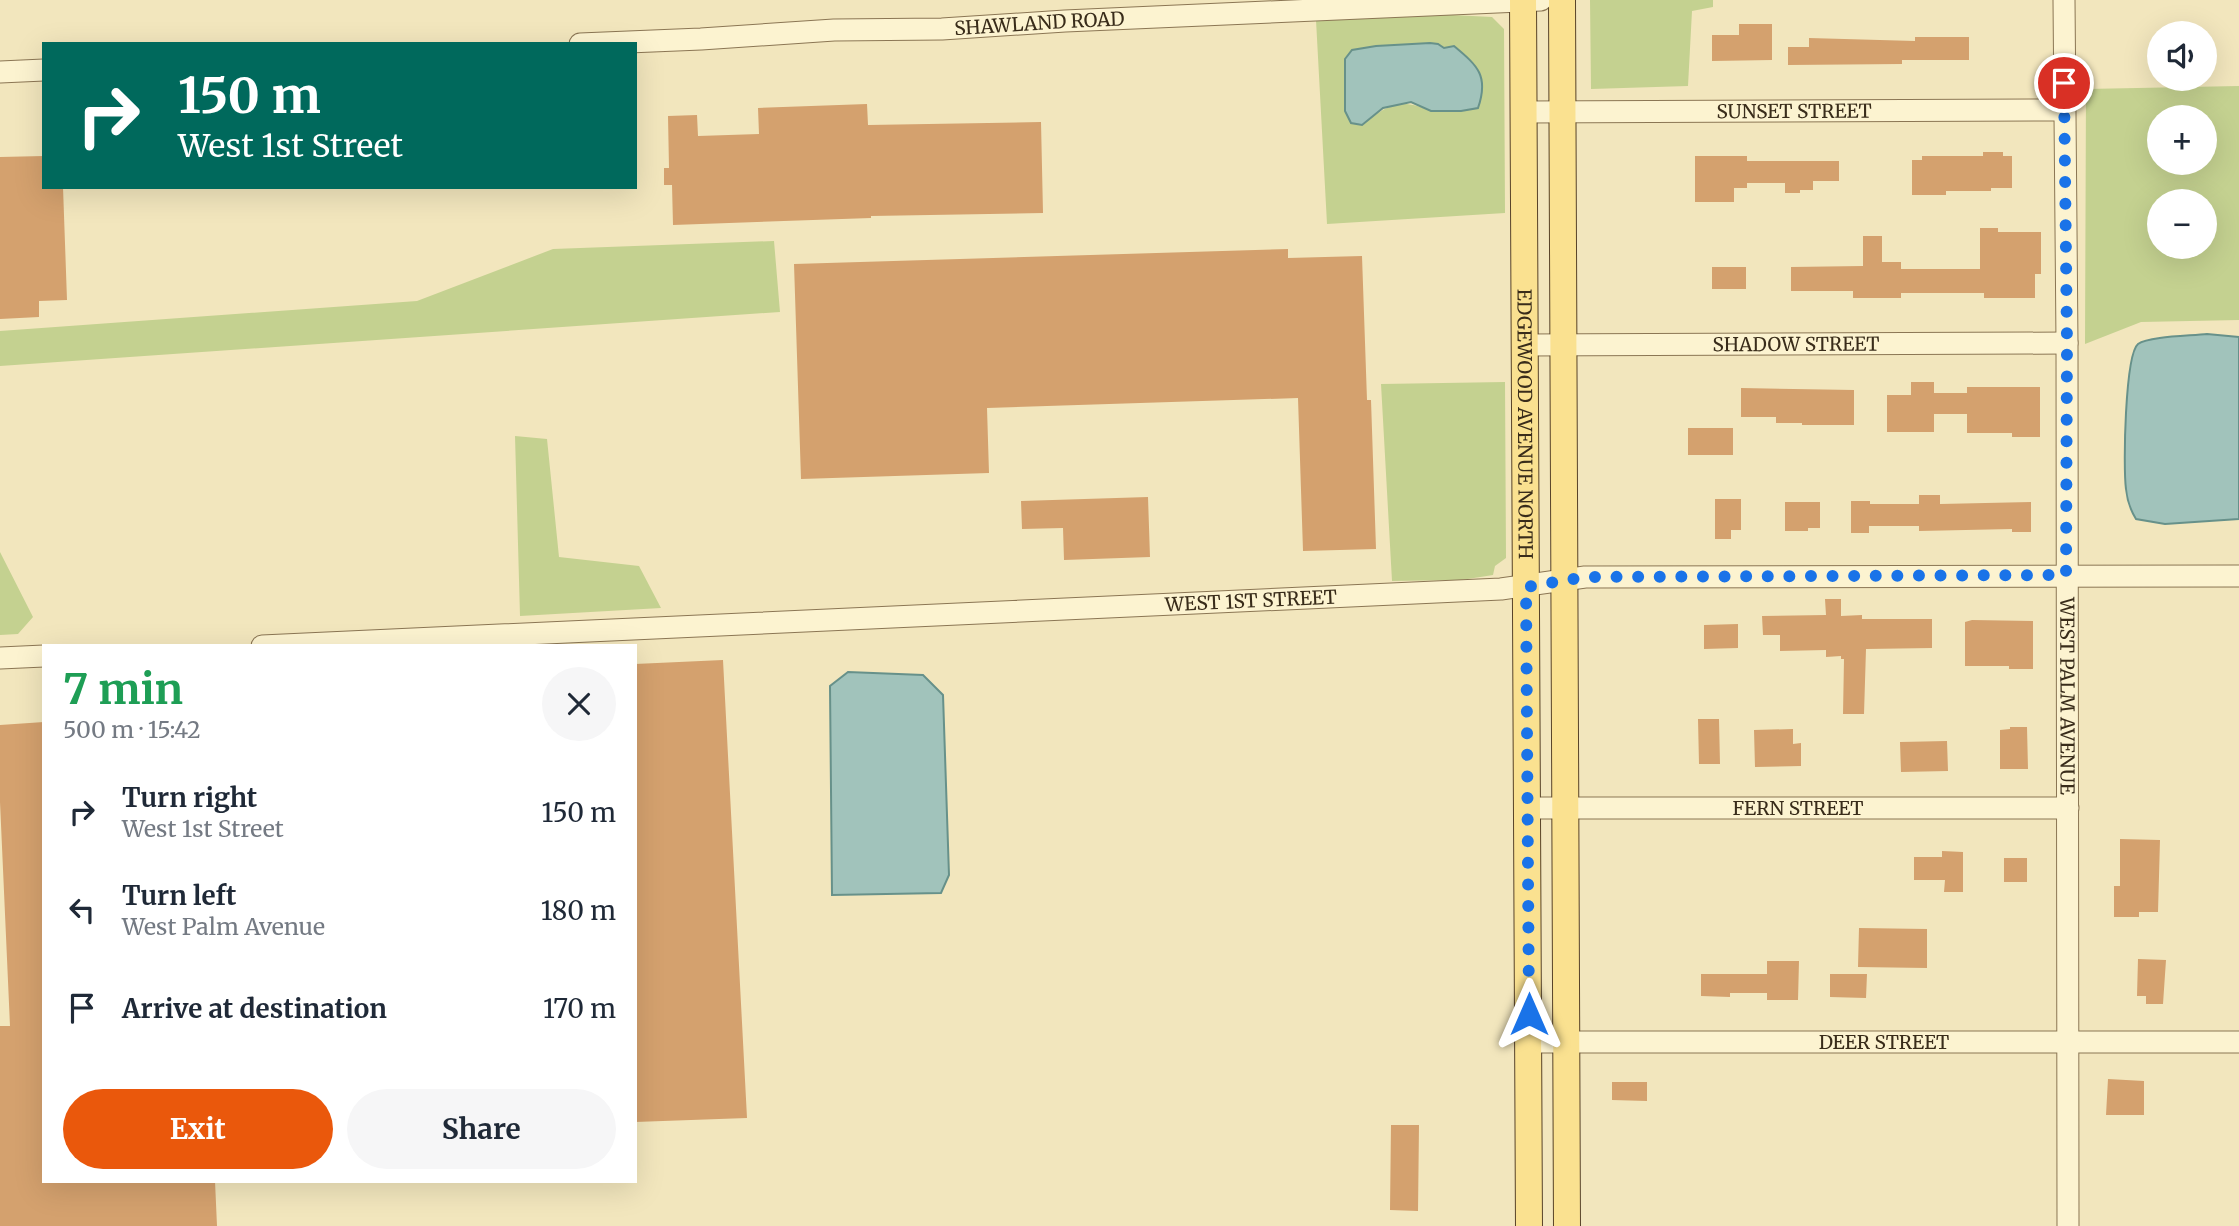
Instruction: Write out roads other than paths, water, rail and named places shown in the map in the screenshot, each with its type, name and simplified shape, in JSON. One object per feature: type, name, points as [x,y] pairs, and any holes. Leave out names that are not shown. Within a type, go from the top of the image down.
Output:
[{"type":"main road","name":"EDGEWOOD AVENUE NORTH","points":[[1523,0],[1529,1226]]},
{"type":"main road","name":"EDGEWOOD AVENUE NORTH","points":[[1562,0],[1567,1226]]},
{"type":"street","name":"SHAWLAND ROAD","points":[[637,42],[834,30],[942,29],[1076,20],[1541,0]]},
{"type":"street","name":"WEST PALM AVENUE","points":[[2064,0],[2068,1226]]},
{"type":"street","points":[[0,72],[42,70]]},
{"type":"street","name":"SUNSET STREET","points":[[1524,112],[2064,110]]},
{"type":"street","name":"SHADOW STREET","points":[[1525,345],[2067,343]]},
{"type":"street","name":"WEST 1ST STREET","points":[[307,644],[1526,587],[1585,577],[2239,576]]},
{"type":"street","points":[[0,658],[42,656]]},
{"type":"street","name":"FERN STREET","points":[[1528,807],[2068,807]]},
{"type":"street","name":"DEER STREET","points":[[1529,1042],[2239,1042]]},
{"type":"water","points":[[1430,43],[1444,48],[1454,46],[1475,66],[1482,80],[1478,108],[1431,111],[1411,102],[1383,108],[1362,125],[1351,123],[1345,111],[1345,59],[1352,50]]},
{"type":"water","points":[[2207,334],[2239,337],[2239,519],[2165,524],[2136,519],[2131,509],[2125,477],[2126,413],[2134,353],[2138,344],[2143,341]]},
{"type":"water","points":[[848,672],[923,675],[943,695],[949,875],[941,893],[832,895],[830,686]]}]
